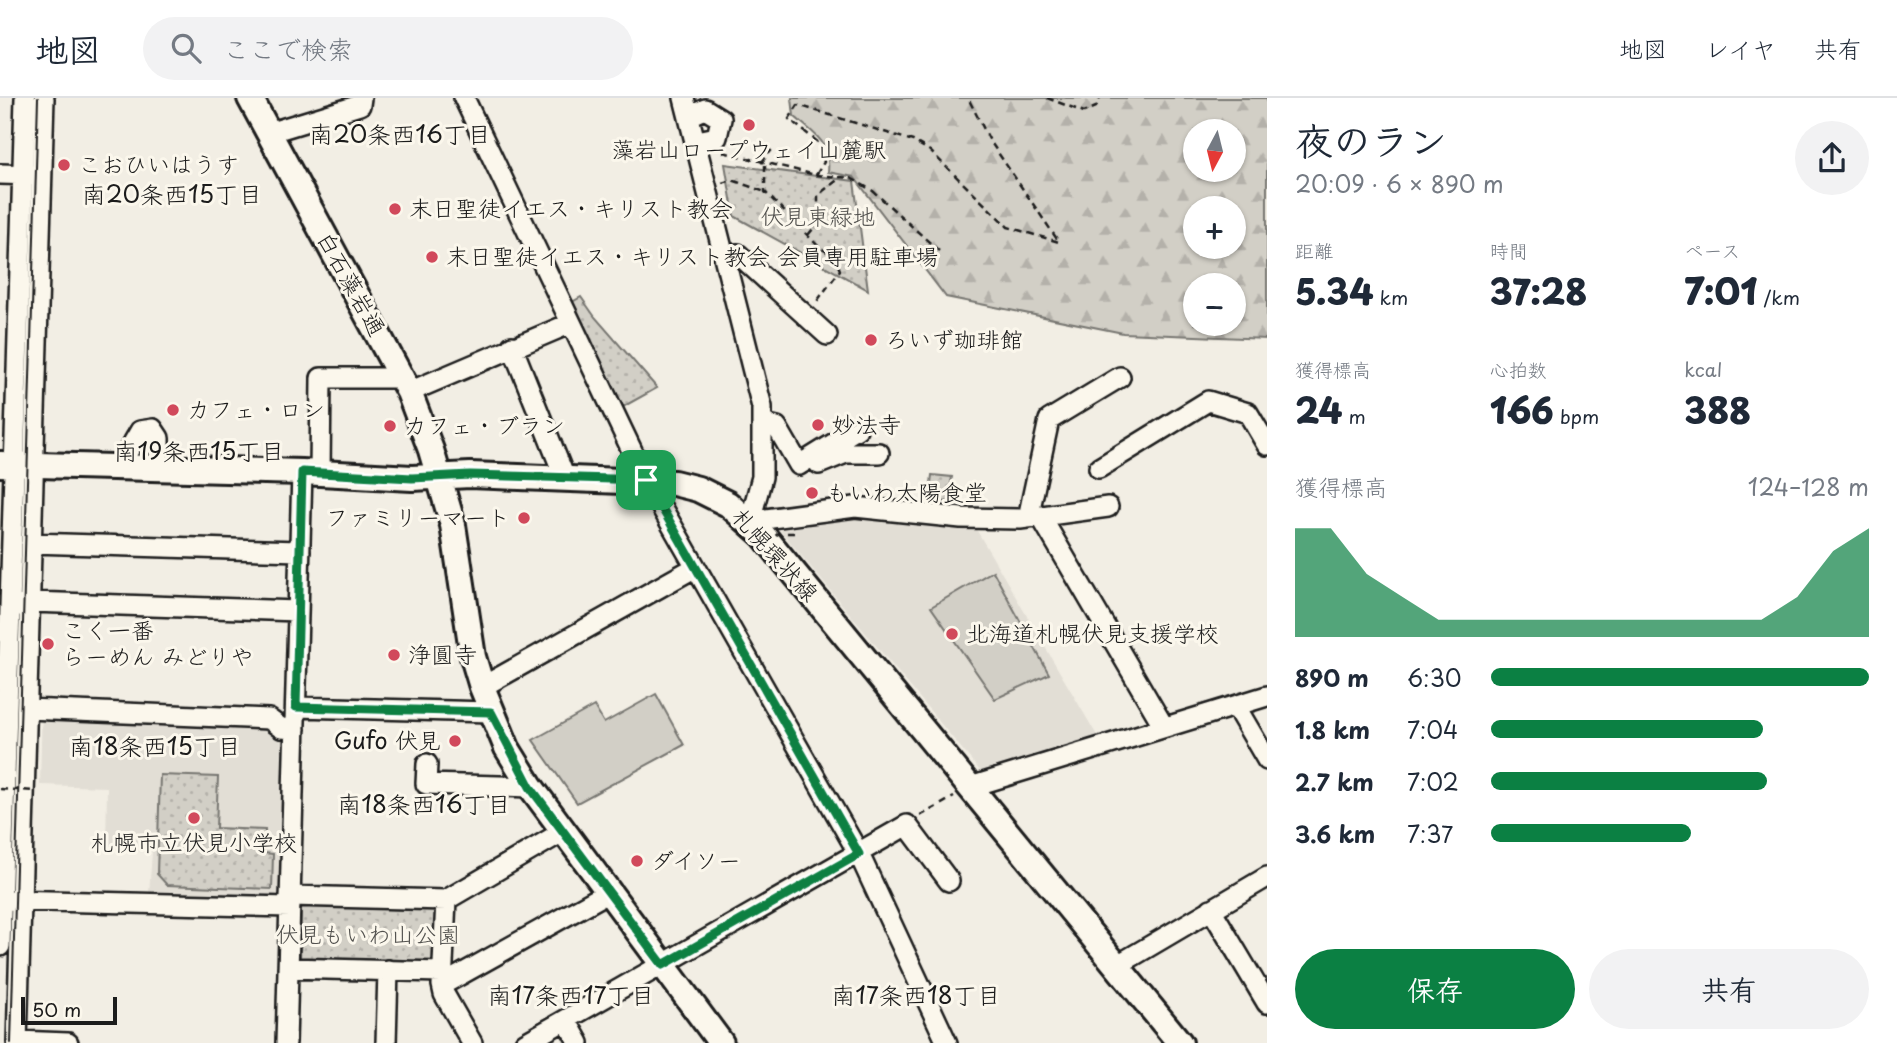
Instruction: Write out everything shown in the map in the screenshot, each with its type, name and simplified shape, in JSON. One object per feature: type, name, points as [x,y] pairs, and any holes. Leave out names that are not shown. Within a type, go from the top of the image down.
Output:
[{"type":"main road","name":"白石藻岩通","points":[[250,98],[405,385],[439,476],[453,525],[473,657],[491,712],[530,787],[721,1043]]},
{"type":"main road","name":"札幌環状線","points":[[17,465],[311,472],[412,478],[439,476],[646,480],[674,482],[698,489],[728,504],[750,521],[962,792],[1116,966],[1180,1043]]},
{"type":"street","points":[[24,98],[32,175]]},
{"type":"street","points":[[15,703],[5,610],[17,465],[19,318],[32,175],[44,98]]},
{"type":"street","points":[[268,132],[360,105],[361,98]]},
{"type":"street","points":[[464,98],[569,324],[646,480],[859,854],[947,1043]]},
{"type":"street","points":[[697,141],[717,137],[722,124],[721,118],[705,109],[687,107],[697,141],[709,227],[725,255],[764,424],[762,477],[750,521],[855,507],[961,518],[1035,518],[1108,508]]},
{"type":"street","points":[[0,174],[32,175]]},
{"type":"street","points":[[725,255],[738,254],[827,335]]},
{"type":"street","points":[[286,1043],[300,551],[321,378],[405,385],[569,324]]},
{"type":"street","points":[[512,346],[565,478]]},
{"type":"street","points":[[1120,377],[1049,420],[1035,518],[1164,727]]},
{"type":"street","points":[[1099,468],[1208,401],[1248,413],[1267,445]]},
{"type":"street","points":[[764,424],[777,427],[799,465],[857,429]]},
{"type":"street","points":[[119,467],[140,431],[146,428],[153,429],[159,438],[159,468]]},
{"type":"street","points":[[814,455],[819,464],[846,453],[879,453]]},
{"type":"street","points":[[17,465],[31,543],[30,602],[10,754],[7,900],[17,1042],[68,1043]]},
{"type":"street","points":[[31,543],[300,551]]},
{"type":"street","points":[[482,687],[694,568]]},
{"type":"street","points":[[5,610],[30,602],[298,611]]},
{"type":"street","points":[[962,792],[1267,696]]},
{"type":"street","points":[[15,703],[269,719],[281,728],[295,729]]},
{"type":"street","points":[[296,707],[491,712]]},
{"type":"street","points":[[1236,707],[1267,760]]},
{"type":"street","points":[[427,764],[426,784],[530,787]]},
{"type":"street","points":[[525,1043],[907,825],[949,881]]},
{"type":"street","points":[[7,900],[446,900],[564,831]]},
{"type":"street","points":[[1116,966],[1267,877]]},
{"type":"street","points":[[288,968],[388,970],[442,979],[609,892]]},
{"type":"street","points":[[0,946],[7,900]]},
{"type":"street","points":[[446,900],[442,979],[444,994],[472,1043]]},
{"type":"street","points":[[1211,909],[1267,1003]]},
{"type":"street","points":[[386,1043],[388,970]]},
{"type":"street","points":[[566,1020],[579,1043]]},
{"type":"path","points":[[815,175],[821,171],[823,154],[819,143],[789,119],[798,105],[913,141],[930,150],[1008,227],[1059,242],[990,141],[968,98]]},
{"type":"path","points":[[1047,98],[1084,112],[1096,107],[1100,98]]},
{"type":"path","points":[[765,192],[763,164],[771,151],[767,148]]},
{"type":"path","points":[[722,152],[815,175],[851,178],[873,191],[939,251]]},
{"type":"path","points":[[808,235],[818,223],[818,195],[841,178]]},
{"type":"path","points":[[718,184],[732,180],[765,192],[808,235],[835,257],[840,271],[806,316]]},
{"type":"path","points":[[758,551],[779,533]]},
{"type":"path","points":[[0,789],[36,791]]},
{"type":"path","points":[[921,817],[962,792]]},
{"type":"shaded area","name":"北海道札幌伏見支援学校","points":[[852,516],[973,524],[1099,739],[981,772],[780,530]]},
{"type":"shaded area","name":"札幌市立伏見小学校","points":[[42,704],[285,711],[279,898],[149,894],[152,852],[106,849],[107,787],[40,785]]},
{"type":"green space","points":[[792,98],[1267,98],[1267,339],[1195,336],[1246,336],[1246,273],[1183,273],[1183,336],[1123,333],[946,297],[854,177],[828,172],[827,153],[815,134],[794,116]]},
{"type":"green space","name":"伏見東緑地","points":[[725,164],[854,181],[868,290],[734,216]]},
{"type":"green space","points":[[581,297],[657,388],[619,409],[567,305]]},
{"type":"green space","points":[[932,475],[952,477],[948,502],[929,500]]},
{"type":"green space","points":[[993,571],[1049,674],[995,699],[931,607]]},
{"type":"green space","points":[[656,694],[684,745],[577,803],[533,740],[594,706],[604,723]]},
{"type":"green space","points":[[160,775],[218,777],[216,828],[265,830],[264,853],[273,854],[272,889],[167,885],[157,874]]},
{"type":"green space","name":"伏見もいわ山公園","points":[[305,904],[433,908],[437,912],[436,961],[432,965],[300,961],[301,908]]},
{"type":"tram line","points":[[11,1043],[38,98]]},
{"type":"place","name":"藻岩山ロープウェイ山麓駅","points":[[749,125]]},
{"type":"place","name":"こおひいはうす","points":[[64,165]]},
{"type":"place","name":"末日聖徒イエス・キリスト教会","points":[[395,209]]},
{"type":"place","name":"末日聖徒イエス・キリスト教会 会員専用駐車場","points":[[432,257]]},
{"type":"place","name":"ろいず珈琲館","points":[[871,340]]},
{"type":"place","name":"カフェ・ロン","points":[[173,410]]},
{"type":"place","name":"妙法寺","points":[[818,425]]},
{"type":"place","name":"カフェ・ブラン","points":[[390,426]]},
{"type":"place","name":"もいわ太陽食堂","points":[[812,493]]},
{"type":"place","name":"ファミリーマート","points":[[524,518]]},
{"type":"place","name":"北海道札幌伏見支援学校","points":[[952,634]]},
{"type":"place","name":"こく一番 らーめん みどりや","points":[[48,644]]},
{"type":"place","name":"浄圓寺","points":[[394,655]]},
{"type":"place","name":"Gufo 伏見","points":[[455,741]]},
{"type":"place","name":"札幌市立伏見小学校","points":[[194,818]]},
{"type":"place","name":"ダイソー","points":[[637,861]]},
{"type":"district","name":"南20条西16丁目","points":[[400,135]]},
{"type":"district","name":"南20条西15丁目","points":[[172,195]]},
{"type":"district","name":"南19条西15丁目","points":[[199,452]]},
{"type":"district","name":"南18条西15丁目","points":[[155,747]]},
{"type":"district","name":"南18条西16丁目","points":[[424,805]]},
{"type":"district","name":"南17条西17丁目","points":[[571,996]]},
{"type":"district","name":"南17条西18丁目","points":[[916,996]]},
{"type":"route","points":[[302,472],[412,478],[470,475],[646,480],[859,854],[663,965],[530,787],[491,712],[296,707],[302,472]]}]
